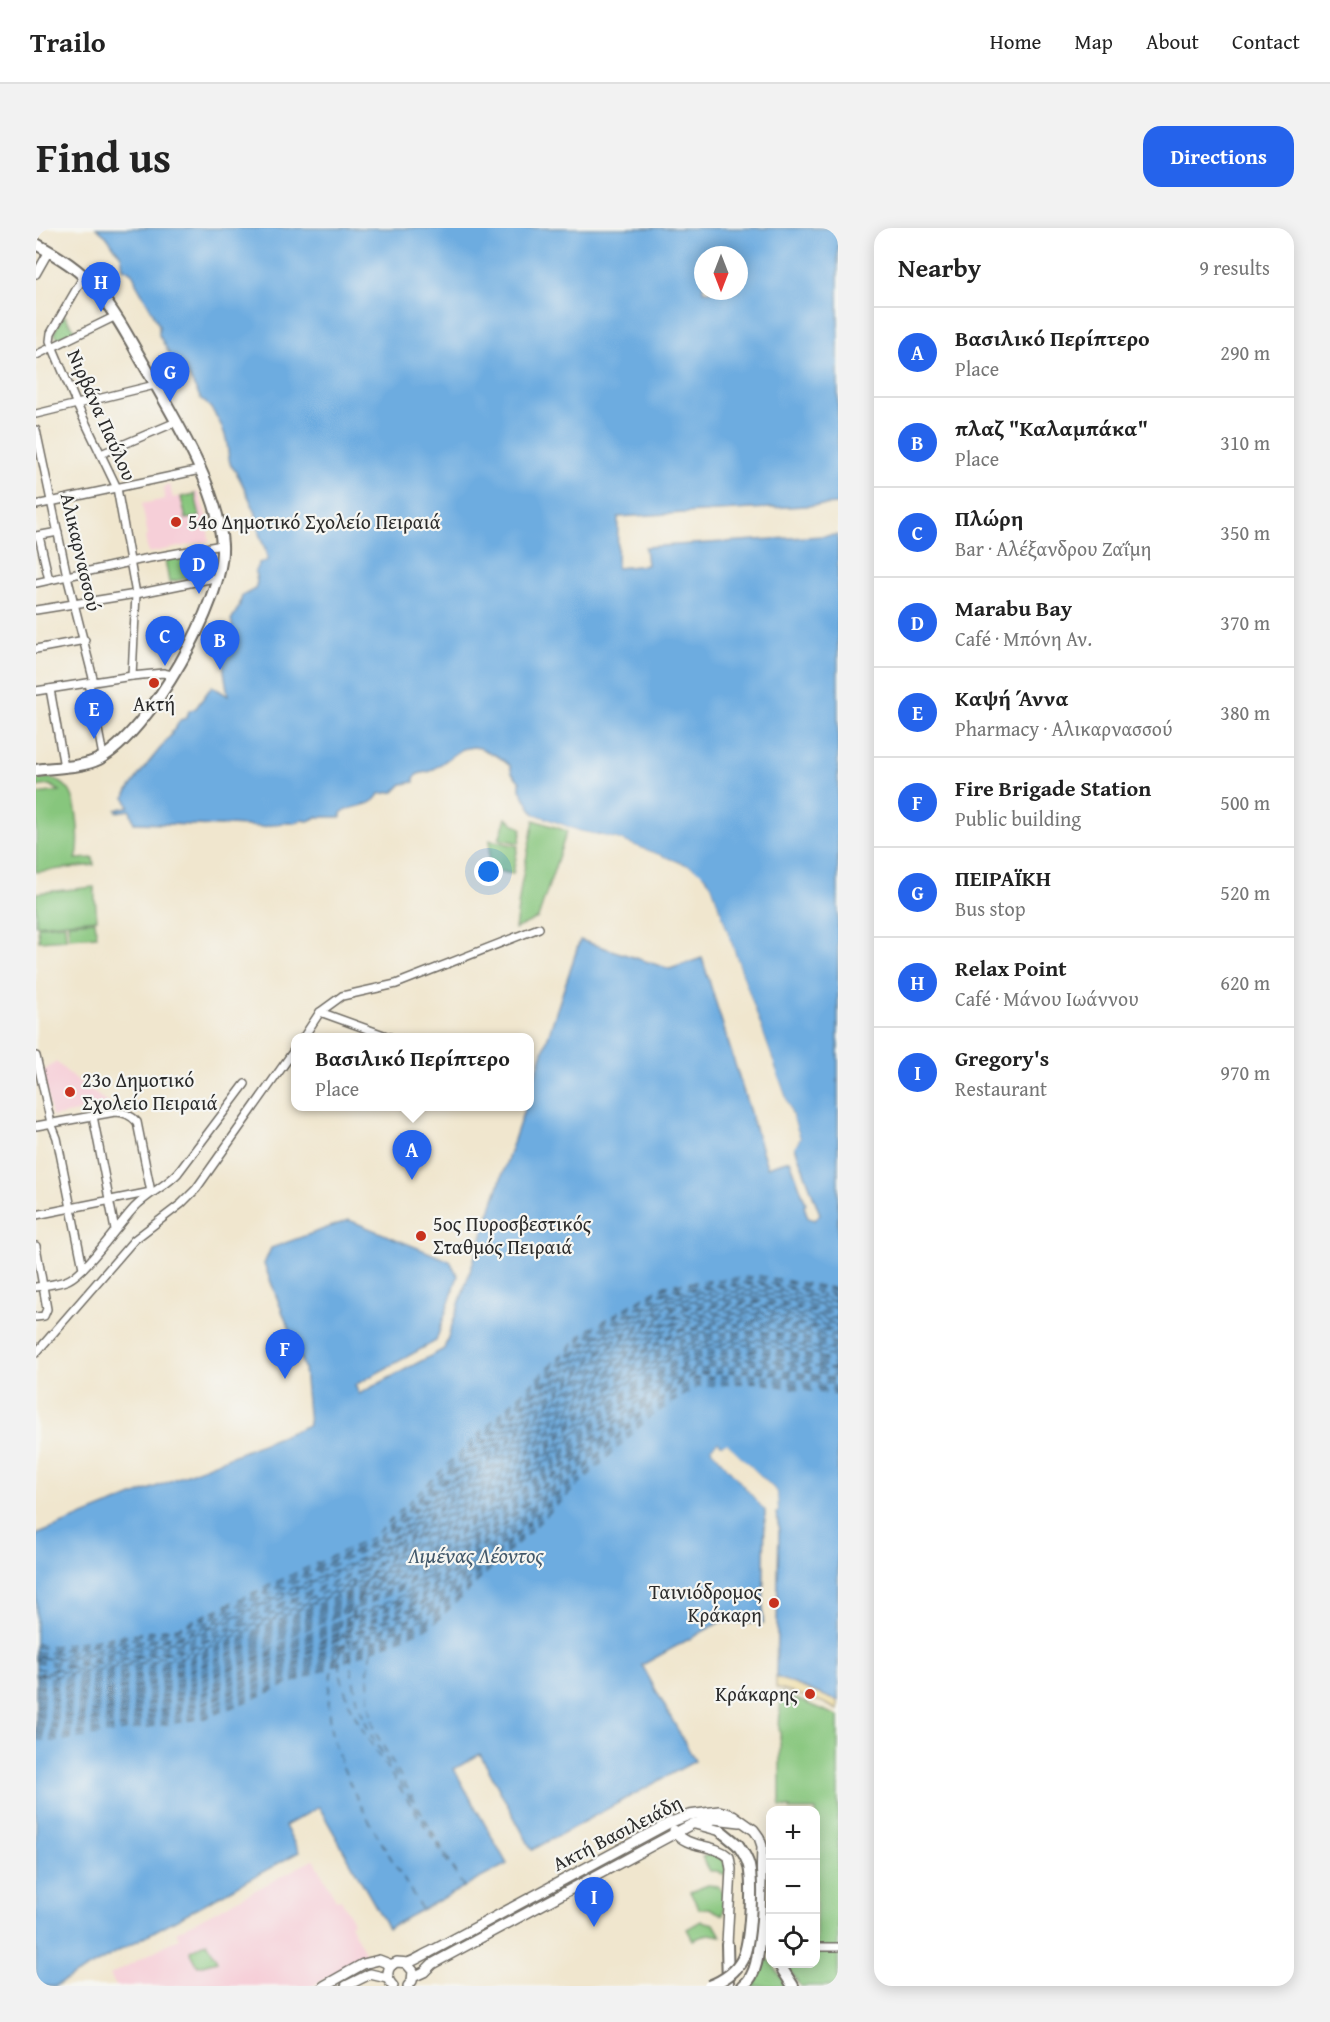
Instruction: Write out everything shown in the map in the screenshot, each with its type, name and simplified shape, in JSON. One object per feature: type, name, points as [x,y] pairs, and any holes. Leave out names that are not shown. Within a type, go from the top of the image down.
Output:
[{"type":"main road","points":[[36,244],[84,276],[116,316],[176,422],[200,471],[216,514],[222,545],[219,578],[197,632],[172,675],[144,716],[118,745],[103,756],[91,762],[36,770]]},
{"type":"main road","points":[[709,1986],[722,1980],[736,1968],[747,1948],[750,1876],[748,1862],[738,1845],[720,1831]]},
{"type":"main road","points":[[760,1921],[766,1935]]},
{"type":"main road","points":[[743,1986],[751,1979],[755,1970],[760,1921]]},
{"type":"main road","points":[[727,1944],[728,1986]]},
{"type":"main road","points":[[782,1968],[793,1986]]},
{"type":"street","points":[[36,274],[49,251]]},
{"type":"street","points":[[53,346],[50,341],[51,333],[84,276]]},
{"type":"street","points":[[36,355],[116,316]]},
{"type":"street","name":"Νιρβάνα Παύλου","points":[[53,346],[77,405],[117,488],[135,594],[132,676]]},
{"type":"street","points":[[36,414],[155,385]]},
{"type":"street","points":[[101,454],[176,422]]},
{"type":"street","name":"Αλικαρνασσού","points":[[36,430],[68,576],[85,640],[103,756]]},
{"type":"street","points":[[36,505],[200,471]]},
{"type":"street","points":[[49,580],[37,536],[58,532]]},
{"type":"street","points":[[36,583],[222,545]]},
{"type":"street","points":[[36,610],[219,578]]},
{"type":"street","points":[[36,649],[85,640]]},
{"type":"street","points":[[36,691],[132,676],[164,673],[172,675]]},
{"type":"street","points":[[50,689],[64,766]]},
{"type":"street","points":[[306,1033],[320,1012],[342,996],[396,984],[539,928]]},
{"type":"street","points":[[320,1012],[378,1033]]},
{"type":"street","points":[[36,1353],[134,1240],[181,1204],[196,1189],[291,1055]]},
{"type":"street","points":[[36,1056],[51,1123],[55,1129],[82,1268]]},
{"type":"street","points":[[40,1286],[66,1281],[82,1268],[151,1192],[178,1173],[245,1084]]},
{"type":"street","points":[[36,1126],[123,1112],[137,1122],[151,1192]]},
{"type":"street","points":[[93,1116],[115,1230]]},
{"type":"street","points":[[36,1215],[151,1192]]},
{"type":"street","points":[[36,1246],[40,1286],[48,1309],[44,1316],[36,1317]]},
{"type":"street","name":"Ακτή Βασιλειάδη","points":[[324,1986],[363,1964],[379,1960],[392,1965],[406,1963],[669,1823],[689,1815],[715,1811],[729,1813],[742,1822]]},
{"type":"street","name":"Ακτή Βασιλειάδη","points":[[408,1986],[413,1977],[424,1972],[432,1964],[692,1824],[714,1819],[742,1822]]},
{"type":"street","points":[[742,1822],[754,1830],[762,1846],[760,1921]]},
{"type":"street","points":[[669,1823],[675,1833],[687,1842],[720,1850],[729,1857],[731,1869],[727,1944]]},
{"type":"street","points":[[692,1824],[720,1831]]},
{"type":"street","points":[[820,1947],[838,1947]]},
{"type":"street","points":[[406,1963],[410,1966],[413,1977]]},
{"type":"street","points":[[390,1982],[387,1973],[392,1965]]},
{"type":"street","points":[[346,1986],[370,1974],[390,1982]]},
{"type":"shaded area","name":"54ο Δημοτικό Σχολείο Πειραιά","points":[[170,485],[173,498],[198,492],[207,518],[209,541],[148,553],[145,537],[148,536],[142,504],[165,499],[163,487]]},
{"type":"shaded area","name":"23ο Δημοτικό Σχολείο Πειραιά","points":[[56,1062],[111,1105],[52,1117],[42,1072]]},
{"type":"shaded area","points":[[314,1859],[336,1900],[341,1899],[353,1922],[350,1924],[367,1956],[312,1986],[116,1986],[110,1975],[179,1938],[176,1932]]},
{"type":"green space","points":[[64,315],[75,330],[58,339],[54,332]]},
{"type":"green space","points":[[195,494],[200,517],[186,519],[181,497]]},
{"type":"green space","points":[[185,555],[189,578],[169,582],[165,559]]},
{"type":"green space","points":[[49,778],[63,784],[69,790],[75,804],[78,824],[76,859],[93,858],[94,865],[36,872],[36,794],[60,791],[50,785],[36,787],[36,780]]},
{"type":"green space","points":[[506,818],[522,829],[519,843],[499,839]]},
{"type":"green space","points":[[534,820],[567,831],[538,918],[515,929],[521,885]]},
{"type":"green space","points":[[490,840],[518,846],[513,874],[488,869]]},
{"type":"green space","points":[[94,887],[97,919],[36,925],[36,893]]},
{"type":"green space","points":[[95,921],[97,936],[69,938],[68,923]]},
{"type":"green space","points":[[65,924],[66,939],[39,941],[38,926]]},
{"type":"green space","points":[[781,1693],[838,1716],[838,1986],[800,1986],[789,1968],[820,1968],[820,1806],[780,1806]]},
{"type":"green space","points":[[713,1853],[720,1856],[724,1862],[726,1876],[717,1871],[710,1871],[702,1857]]},
{"type":"green space","points":[[708,1885],[718,1886],[723,1893],[723,1915],[709,1908],[699,1909],[690,1892]]},
{"type":"green space","points":[[701,1921],[714,1924],[721,1936],[708,1934],[693,1940],[687,1929]]},
{"type":"green space","points":[[207,1942],[217,1961],[198,1966],[190,1951]]},
{"type":"green space","points":[[759,1959],[766,1960],[766,1968],[775,1968],[786,1986],[750,1986]]},
{"type":"sand","name":"Κράκαρης","points":[[776,1677],[838,1701],[838,1710],[822,1702],[776,1688]]},
{"type":"water","name":"Λιμένας Λέοντος","points":[[96,228],[838,228],[838,504],[618,517],[617,568],[647,565],[645,547],[838,535],[838,1701],[776,1677],[779,1528],[776,1513],[778,1511],[777,1492],[727,1444],[721,1445],[718,1442],[711,1448],[765,1510],[763,1623],[720,1622],[642,1665],[695,1761],[532,1850],[480,1754],[454,1769],[507,1864],[388,1928],[319,1807],[285,1826],[299,1852],[55,1986],[36,1986],[36,1535],[309,1425],[304,1368],[264,1264],[271,1248],[349,1220],[450,1261],[458,1276],[436,1341],[355,1385],[359,1394],[444,1349],[524,1111],[534,1111],[534,1079],[580,940],[670,969],[702,958],[767,1167],[790,1160],[806,1204],[804,1206],[808,1218],[815,1220],[820,1214],[795,1147],[800,1138],[711,885],[705,877],[691,867],[617,839],[579,831],[534,814],[520,789],[520,782],[512,773],[510,766],[499,757],[480,748],[462,749],[431,771],[418,774],[414,782],[402,784],[394,792],[379,794],[371,802],[345,810],[341,813],[341,817],[317,817],[308,821],[263,827],[134,823],[130,810],[117,812],[116,810],[129,806],[125,798],[126,794],[136,778],[172,734],[171,732],[180,720],[186,718],[189,711],[196,708],[212,686],[228,696],[222,647],[231,631],[231,620],[239,607],[242,596],[255,589],[257,582],[255,571],[259,563],[267,561],[255,511],[240,479],[231,466],[224,431],[214,413],[201,399],[182,364],[174,362],[159,335],[159,326],[133,275],[123,268],[121,256],[106,236]]},
{"type":"pier","points":[[534,814],[579,831],[617,839],[691,867],[700,872],[711,885],[800,1138],[795,1147],[792,1146],[797,1138],[714,898],[703,879],[690,870],[616,842],[604,841],[534,818]]},
{"type":"pier","points":[[718,1442],[721,1445],[727,1443],[777,1492],[778,1511],[776,1513],[774,1493],[726,1447],[717,1446],[715,1448],[768,1508],[765,1510],[711,1448]]},
{"type":"ferry route","points":[[36,1644],[54,1646],[179,1627],[372,1538],[585,1332],[665,1285],[759,1276],[838,1289]]},
{"type":"ferry route","points":[[36,1647],[54,1649],[179,1629],[374,1541],[586,1334],[666,1287],[759,1279],[838,1291]]},
{"type":"ferry route","points":[[36,1659],[54,1651],[180,1632],[375,1543],[588,1336],[667,1290],[758,1282],[838,1294]]},
{"type":"ferry route","points":[[52,1654],[181,1635],[377,1545],[590,1338],[668,1292],[758,1284],[838,1297]]},
{"type":"ferry route","points":[[464,1887],[350,1707],[341,1677],[338,1638],[343,1606],[356,1575],[378,1547],[591,1340],[669,1295],[758,1287],[838,1300]]},
{"type":"ferry route","points":[[36,1655],[54,1657],[182,1637],[380,1550],[593,1342],[670,1297],[758,1290],[838,1302]]},
{"type":"ferry route","points":[[373,1556],[381,1552],[595,1344],[670,1300],[758,1293],[838,1305]]},
{"type":"ferry route","points":[[36,1660],[54,1662],[183,1642],[383,1554],[596,1347],[671,1303],[758,1295],[838,1308]]},
{"type":"ferry route","points":[[357,1602],[366,1580],[384,1556],[598,1349],[672,1305],[758,1298],[838,1310]]},
{"type":"ferry route","points":[[362,1569],[386,1559],[600,1351],[673,1308],[758,1301],[838,1313]]},
{"type":"ferry route","points":[[360,1573],[387,1561],[601,1353],[674,1310],[758,1303],[838,1316]]},
{"type":"ferry route","points":[[340,1640],[357,1602],[389,1563],[603,1355],[675,1313],[758,1306],[838,1319]]},
{"type":"ferry route","points":[[388,1567],[605,1357],[675,1316],[757,1309],[838,1321]]},
{"type":"ferry route","points":[[46,1672],[55,1673],[186,1653],[392,1568],[606,1360],[676,1318],[757,1312],[838,1324]]},
{"type":"ferry route","points":[[40,1674],[55,1676],[187,1656],[393,1570],[608,1362],[677,1321],[757,1314],[838,1327]]},
{"type":"ferry route","points":[[377,1580],[395,1572],[610,1364],[678,1323],[757,1317],[838,1330]]},
{"type":"ferry route","points":[[374,1584],[396,1575],[611,1366],[679,1326],[757,1320],[838,1332]]},
{"type":"ferry route","points":[[36,1682],[55,1684],[189,1663],[398,1577],[613,1368],[680,1329],[757,1322],[838,1335]]},
{"type":"ferry route","points":[[36,1685],[55,1687],[190,1666],[399,1579],[615,1370],[680,1331],[757,1325],[838,1338]]},
{"type":"ferry route","points":[[363,1597],[401,1581],[616,1373],[681,1334],[757,1328],[838,1340]]},
{"type":"ferry route","points":[[36,1690],[55,1692],[191,1671],[403,1584],[618,1375],[682,1336],[757,1331],[838,1343]]},
{"type":"ferry route","points":[[36,1693],[55,1695],[192,1674],[404,1586],[620,1377],[683,1339],[757,1333],[838,1346]]},
{"type":"ferry route","points":[[36,1695],[55,1698],[193,1677],[405,1588],[621,1379],[684,1342],[756,1336],[838,1349]]},
{"type":"ferry route","points":[[405,1593],[623,1381],[685,1344],[756,1339],[838,1351]]},
{"type":"ferry route","points":[[36,1698],[55,1700],[194,1679],[409,1593],[625,1383],[685,1347],[756,1341],[838,1354]]},
{"type":"ferry route","points":[[353,1618],[410,1595],[626,1385],[686,1349],[756,1344],[838,1357]]},
{"type":"ferry route","points":[[36,1704],[56,1706],[195,1684],[412,1597],[628,1388],[687,1352],[756,1347],[838,1360]]},
{"type":"ferry route","points":[[36,1706],[56,1708],[196,1687],[413,1599],[630,1390],[688,1355],[756,1350],[838,1362]]},
{"type":"ferry route","points":[[36,1709],[56,1711],[197,1690],[415,1602],[631,1392],[689,1357],[756,1352],[838,1365]]},
{"type":"ferry route","points":[[36,1712],[56,1714],[198,1692],[416,1604],[633,1394],[690,1360],[756,1355],[838,1368]]},
{"type":"ferry route","points":[[342,1637],[418,1606],[635,1396],[690,1362],[756,1358],[838,1370]]},
{"type":"ferry route","points":[[36,1717],[56,1719],[199,1697],[419,1608],[636,1398],[691,1365],[755,1360],[838,1373]]},
{"type":"ferry route","points":[[36,1720],[56,1722],[200,1700],[421,1611],[638,1401],[692,1368],[755,1363],[838,1376]]},
{"type":"ferry route","points":[[339,1647],[422,1613],[640,1403],[693,1370],[755,1366],[838,1379]]},
{"type":"ferry route","points":[[339,1649],[424,1615],[641,1405],[694,1373],[755,1369],[838,1381]]},
{"type":"ferry route","points":[[339,1652],[425,1618],[643,1407],[694,1375],[755,1371],[838,1384]]},
{"type":"ferry route","points":[[36,1731],[56,1733],[203,1710],[427,1620],[645,1409],[695,1378],[755,1374],[838,1387]]},
{"type":"ferry route","points":[[36,1733],[56,1736],[204,1713],[428,1622],[646,1411],[696,1380],[755,1377],[838,1390]]},
{"type":"ferry route","points":[[36,1736],[56,1738],[204,1716],[430,1624],[648,1414],[697,1383],[755,1380],[838,1392]]},
{"type":"ferry route","points":[[36,1739],[56,1741],[205,1718],[431,1626],[650,1416],[698,1386],[755,1382],[838,1395]]},
{"type":"ferry route","points":[[42,1658],[54,1659],[182,1640],[369,1557]]},
{"type":"ferry route","points":[[52,1670],[185,1650],[383,1568]]},
{"type":"ferry route","points":[[36,1663],[55,1665],[184,1645],[358,1571]]},
{"type":"ferry route","points":[[36,1675],[55,1668],[185,1648],[355,1575]]},
{"type":"ferry route","points":[[36,1676],[55,1678],[188,1658],[372,1582]]},
{"type":"ferry route","points":[[36,1679],[55,1681],[188,1661],[369,1586]]},
{"type":"ferry route","points":[[36,1687],[55,1689],[191,1669],[358,1599]]},
{"type":"ferry route","points":[[354,1612],[349,1638],[352,1674],[358,1703],[370,1733],[445,1855]]},
{"type":"ferry route","points":[[36,1701],[55,1703],[195,1682],[348,1620]]},
{"type":"ferry route","points":[[36,1714],[56,1717],[198,1695],[337,1639]]},
{"type":"ferry route","points":[[338,1644],[329,1689],[329,1712],[332,1735],[339,1758],[359,1802],[422,1910]]},
{"type":"ferry route","points":[[36,1723],[56,1725],[201,1703],[335,1648]]},
{"type":"ferry route","points":[[36,1725],[56,1727],[201,1705],[335,1651]]},
{"type":"ferry route","points":[[372,1651],[368,1671],[369,1703],[375,1732],[456,1872]]},
{"type":"ferry route","points":[[36,1652],[47,1653]]},
{"type":"ferry route","points":[[36,1728],[56,1730],[202,1708],[335,1654]]},
{"type":"ferry route","points":[[36,1668],[47,1670]]},
{"type":"place","name":"Relax Point","points":[[101,312]]},
{"type":"place","name":"ΠΕΙΡΑΪΚΗ","points":[[170,402]]},
{"type":"place","name":"54ο Δημοτικό Σχολείο Πειραιά","points":[[176,522]]},
{"type":"place","name":"Marabu Bay","points":[[199,594]]},
{"type":"place","name":"Πλώρη","points":[[165,666]]},
{"type":"place","name":"πλαζ \"Καλαμπάκα\"","points":[[220,670]]},
{"type":"place","name":"Ακτή","points":[[154,683]]},
{"type":"place","name":"Καψή Άννα","points":[[94,739]]},
{"type":"place","name":"23ο Δημοτικό Σχολείο Πειραιά","points":[[70,1092]]},
{"type":"place","name":"Βασιλικό Περίπτερο","points":[[412,1180]]},
{"type":"place","name":"5ος Πυροσβεστικός Σταθμός Πειραιά","points":[[421,1236]]},
{"type":"place","name":"Fire Brigade Station","points":[[285,1379]]},
{"type":"place","name":"Ταινιόδρομος Κράκαρη","points":[[774,1603]]},
{"type":"place","name":"Κράκαρης","points":[[810,1694]]},
{"type":"place","name":"Gregory's","points":[[594,1927]]}]
